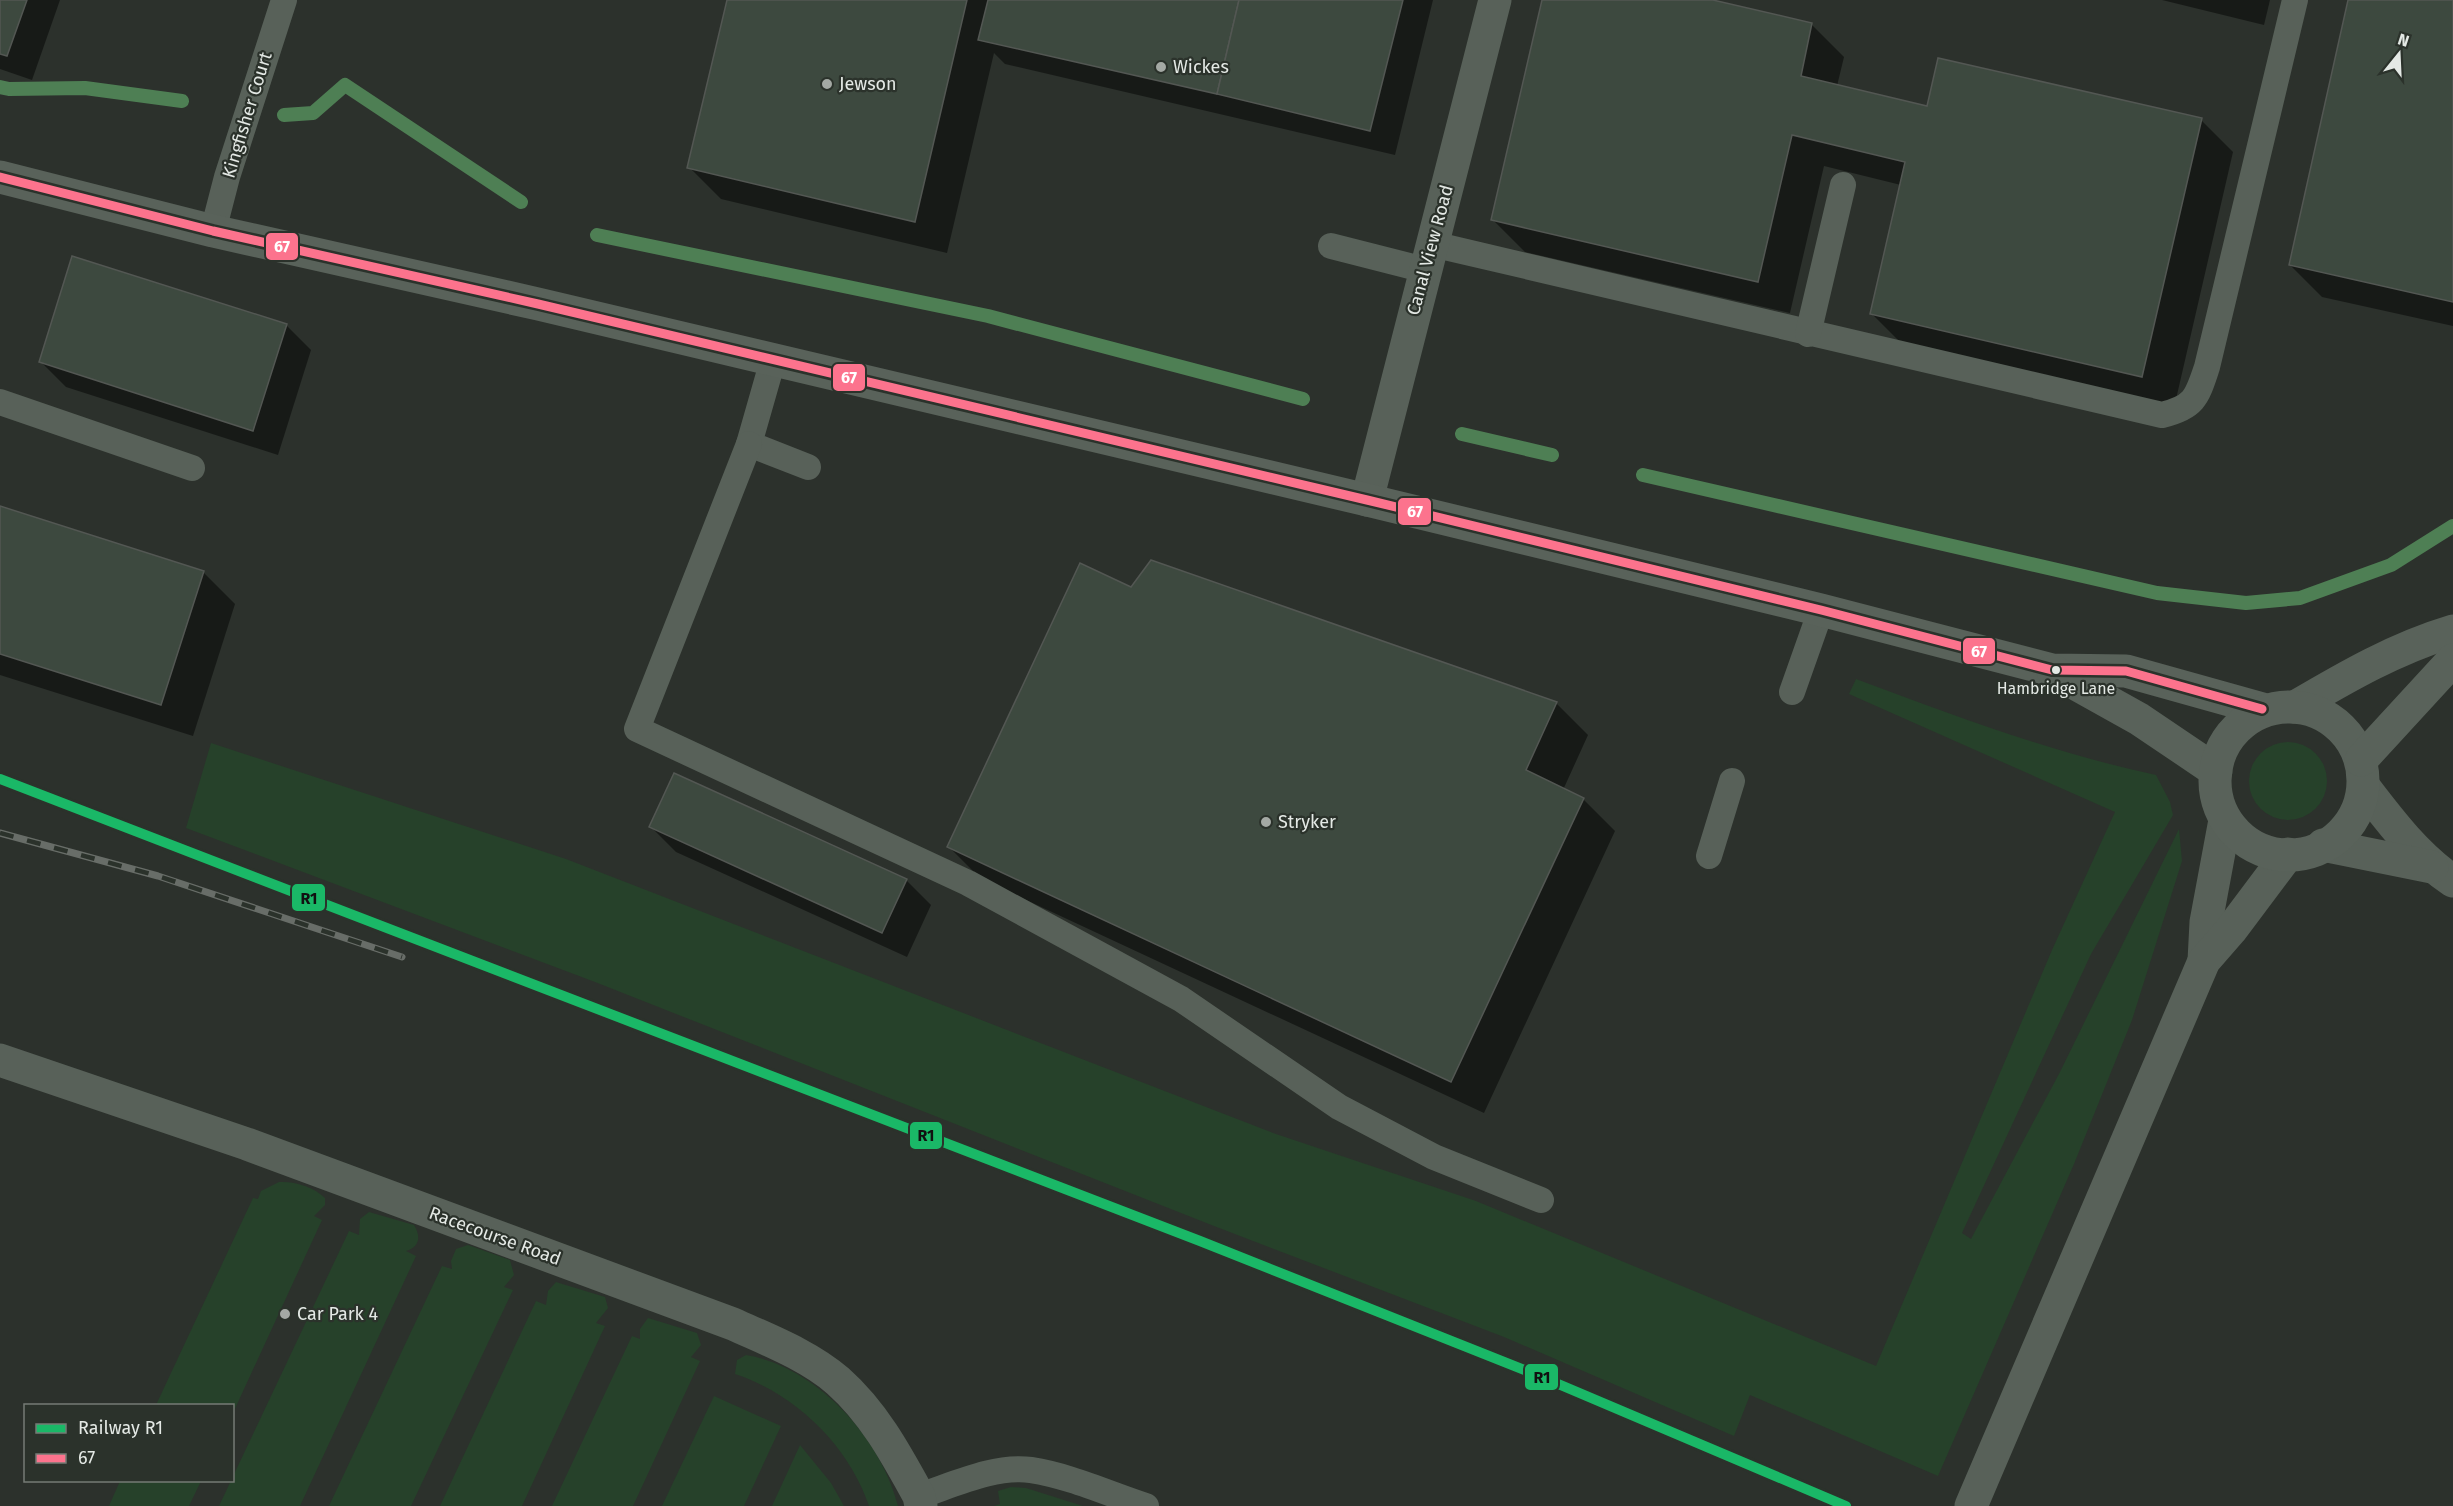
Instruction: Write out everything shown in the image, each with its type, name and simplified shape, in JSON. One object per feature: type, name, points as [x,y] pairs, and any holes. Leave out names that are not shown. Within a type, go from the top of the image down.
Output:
[{"type":"main road","points":[[0,177],[213,231],[538,304],[1366,500],[1821,610],[2052,670],[2126,671],[2262,709],[2295,707],[2312,712],[2341,731],[2363,774]]},
{"type":"main road","points":[[2295,707],[2355,672],[2414,643],[2453,631]]},
{"type":"main road","points":[[2262,709],[2237,727],[2221,751],[2216,771],[2219,809],[2225,820],[2256,846],[2288,854],[2306,852],[2324,845],[2343,832],[2353,819],[2363,774],[2453,660]]},
{"type":"main road","points":[[2052,670],[2147,724],[2216,771]]},
{"type":"street","name":"Canal View Road","points":[[1366,500],[1495,0]]},
{"type":"street","points":[[2363,774],[2387,817],[2442,874]]},
{"type":"street","points":[[2204,961],[2206,922],[2225,820]]},
{"type":"street","points":[[2324,845],[2442,874]]},
{"type":"street","points":[[1971,1506],[2204,961],[2231,930],[2288,854]]},
{"type":"street","name":"Racecourse Road","points":[[0,1060],[247,1144],[734,1324],[781,1346],[837,1380],[865,1408],[890,1443],[920,1501]]},
{"type":"lane","name":"Kingfisher Court","points":[[213,231],[227,177],[284,0]]},
{"type":"lane","points":[[1331,246],[1428,257],[1808,334],[2162,415],[2180,411],[2191,404],[2207,367],[2295,0]]},
{"type":"lane","points":[[1808,334],[1844,185]]},
{"type":"lane","points":[[773,360],[749,444],[637,729],[968,883],[1180,999],[1339,1107],[1434,1157],[1541,1200]]},
{"type":"lane","points":[[0,402],[192,468]]},
{"type":"lane","points":[[749,444],[808,467]]},
{"type":"lane","points":[[1792,692],[1821,610]]},
{"type":"lane","points":[[1709,856],[1732,780]]},
{"type":"lane","points":[[920,1501],[999,1473],[1030,1470],[1146,1506]]},
{"type":"green space","points":[[1856,679],[2042,745],[2156,775],[2170,802],[2173,815],[2091,954],[1962,1233],[1971,1239],[2060,1072],[2179,829],[2182,861],[2132,1020],[2074,1164],[1938,1476],[1750,1395],[1734,1436],[1504,1337],[1214,1226],[595,982],[186,828],[211,743],[566,859],[1273,1133],[1476,1201],[1876,1366],[2052,950],[2115,812],[1849,694]]},
{"type":"green space","points":[[2288,742],[2303,745],[2320,759],[2327,781],[2324,796],[2310,813],[2288,820],[2273,817],[2256,803],[2249,781],[2252,766],[2266,749]]},
{"type":"green space","points":[[279,1182],[298,1184],[321,1194],[325,1198],[325,1205],[314,1216],[322,1220],[234,1411],[234,1404],[156,1404],[253,1198],[258,1199],[261,1191]]},
{"type":"green space","points":[[369,1212],[414,1225],[418,1233],[418,1241],[414,1247],[406,1251],[416,1256],[300,1506],[219,1506],[230,1482],[234,1482],[234,1474],[349,1231],[359,1235],[360,1219]]},
{"type":"green space","points":[[468,1245],[510,1260],[514,1275],[504,1287],[513,1290],[411,1506],[329,1506],[442,1266],[452,1269],[451,1261],[456,1249]]},
{"type":"green space","points":[[556,1282],[605,1297],[608,1308],[596,1323],[605,1326],[522,1506],[440,1506],[536,1301],[546,1305],[548,1291]]},
{"type":"green space","points":[[648,1318],[697,1333],[701,1345],[691,1357],[700,1361],[633,1506],[552,1506],[632,1336],[640,1339],[640,1329]]},
{"type":"green space","points":[[746,1355],[772,1362],[797,1374],[821,1390],[842,1410],[877,1455],[890,1480],[898,1506],[869,1506],[848,1463],[817,1425],[779,1395],[735,1374],[737,1360]]},
{"type":"green space","points":[[714,1396],[781,1426],[744,1506],[662,1506]]},
{"type":"green space","points":[[800,1445],[831,1483],[844,1506],[772,1506]]},
{"type":"green space","points":[[120,1482],[201,1482],[189,1506],[109,1506]]},
{"type":"green space","points":[[1011,1487],[1026,1488],[1083,1506],[994,1506],[1000,1504],[998,1491]]},
{"type":"building","points":[[0,0],[27,0],[7,56],[0,54]]},
{"type":"building","name":"Jewson","points":[[727,0],[967,0],[915,222],[687,168]]},
{"type":"building","name":"Wickes","points":[[988,0],[1239,0],[1217,94],[978,40]]},
{"type":"building","points":[[1239,0],[1403,0],[1370,131],[1217,94]]},
{"type":"building","points":[[1542,0],[1713,0],[1812,23],[1801,76],[1927,106],[1938,58],[2202,118],[2142,377],[1870,314],[1905,162],[1792,135],[1758,282],[1491,220]]},
{"type":"building","points":[[2348,0],[2453,0],[2453,302],[2289,265]]},
{"type":"building","points":[[72,256],[287,324],[253,431],[39,362]]},
{"type":"building","points":[[0,506],[204,571],[161,705],[0,654]]},
{"type":"building","name":"Stryker","points":[[1151,560],[1557,702],[1526,770],[1584,798],[1451,1082],[947,847],[1080,563],[1131,587]]},
{"type":"building","points":[[674,773],[907,879],[882,933],[649,827]]},
{"type":"waterway","points":[[284,115],[313,113],[345,85],[521,202]]},
{"type":"waterway","points":[[0,87],[9,89],[85,88],[182,101]]},
{"type":"waterway","points":[[597,235],[988,316],[1303,399]]},
{"type":"waterway","points":[[1462,434],[1552,455]]},
{"type":"waterway","points":[[1643,475],[2157,593],[2246,603],[2300,598],[2391,565],[2453,526]]},
{"type":"railway","points":[[0,833],[158,876],[402,957]]},
{"type":"rail line","name":"R1","points":[[0,779],[1200,1241],[1537,1375],[1846,1506]]},
{"type":"transit line","name":"67","points":[[0,177],[213,231],[538,304],[1367,500],[1821,610],[2052,670],[2126,671],[2262,709]]},
{"type":"place","name":"Wickes","points":[[1161,67]]},
{"type":"place","name":"Jewson","points":[[827,84]]},
{"type":"place","name":"Hambridge Lane","points":[[2056,670]]},
{"type":"place","name":"Stryker","points":[[1266,822]]},
{"type":"place","name":"Car Park 4","points":[[285,1314]]}]
